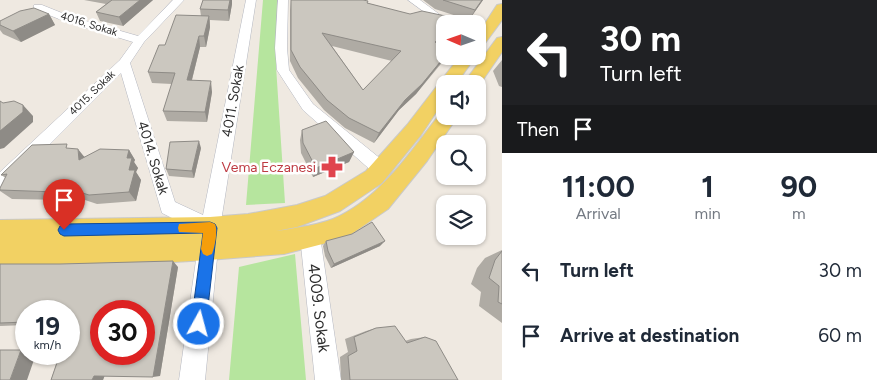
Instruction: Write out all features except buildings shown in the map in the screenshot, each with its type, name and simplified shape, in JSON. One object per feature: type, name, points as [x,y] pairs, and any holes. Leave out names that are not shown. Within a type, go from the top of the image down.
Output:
[{"type":"main road","points":[[489,29],[502,8]]},
{"type":"main road","points":[[414,15],[436,19]]},
{"type":"main road","points":[[477,75],[502,41]]},
{"type":"main road","points":[[454,75],[461,65]]},
{"type":"main road","points":[[0,255],[71,254],[209,238],[248,225],[297,216],[332,204],[374,177],[414,130],[436,99]]},
{"type":"main road","points":[[0,231],[284,242],[310,236],[338,229],[380,202],[420,155],[442,125]]},
{"type":"street","name":"4016. Sokak","points":[[50,0],[34,9],[140,40]]},
{"type":"street","name":"4015. Sokak","points":[[0,183],[124,63],[140,40],[180,0]]},
{"type":"street","name":"4011. Sokak","points":[[192,380],[209,238],[251,0]]},
{"type":"street","points":[[284,0],[281,48],[284,70],[308,106],[381,169]]},
{"type":"street","points":[[413,0],[436,16]]},
{"type":"street","name":"4014. Sokak","points":[[124,63],[168,207],[209,238]]},
{"type":"street","name":"4009. Sokak","points":[[310,236],[328,380]]},
{"type":"green space","points":[[263,0],[277,0],[276,66],[285,203],[246,205]]},
{"type":"green space","points":[[295,254],[306,380],[229,380],[239,267]]},
{"type":"slow traffic","points":[[184,228],[210,228],[207,249]]},
{"type":"place","name":"Vema Eczanesi","points":[[332,167]]},
{"type":"route","points":[[64,230],[210,228],[199,324]]}]
